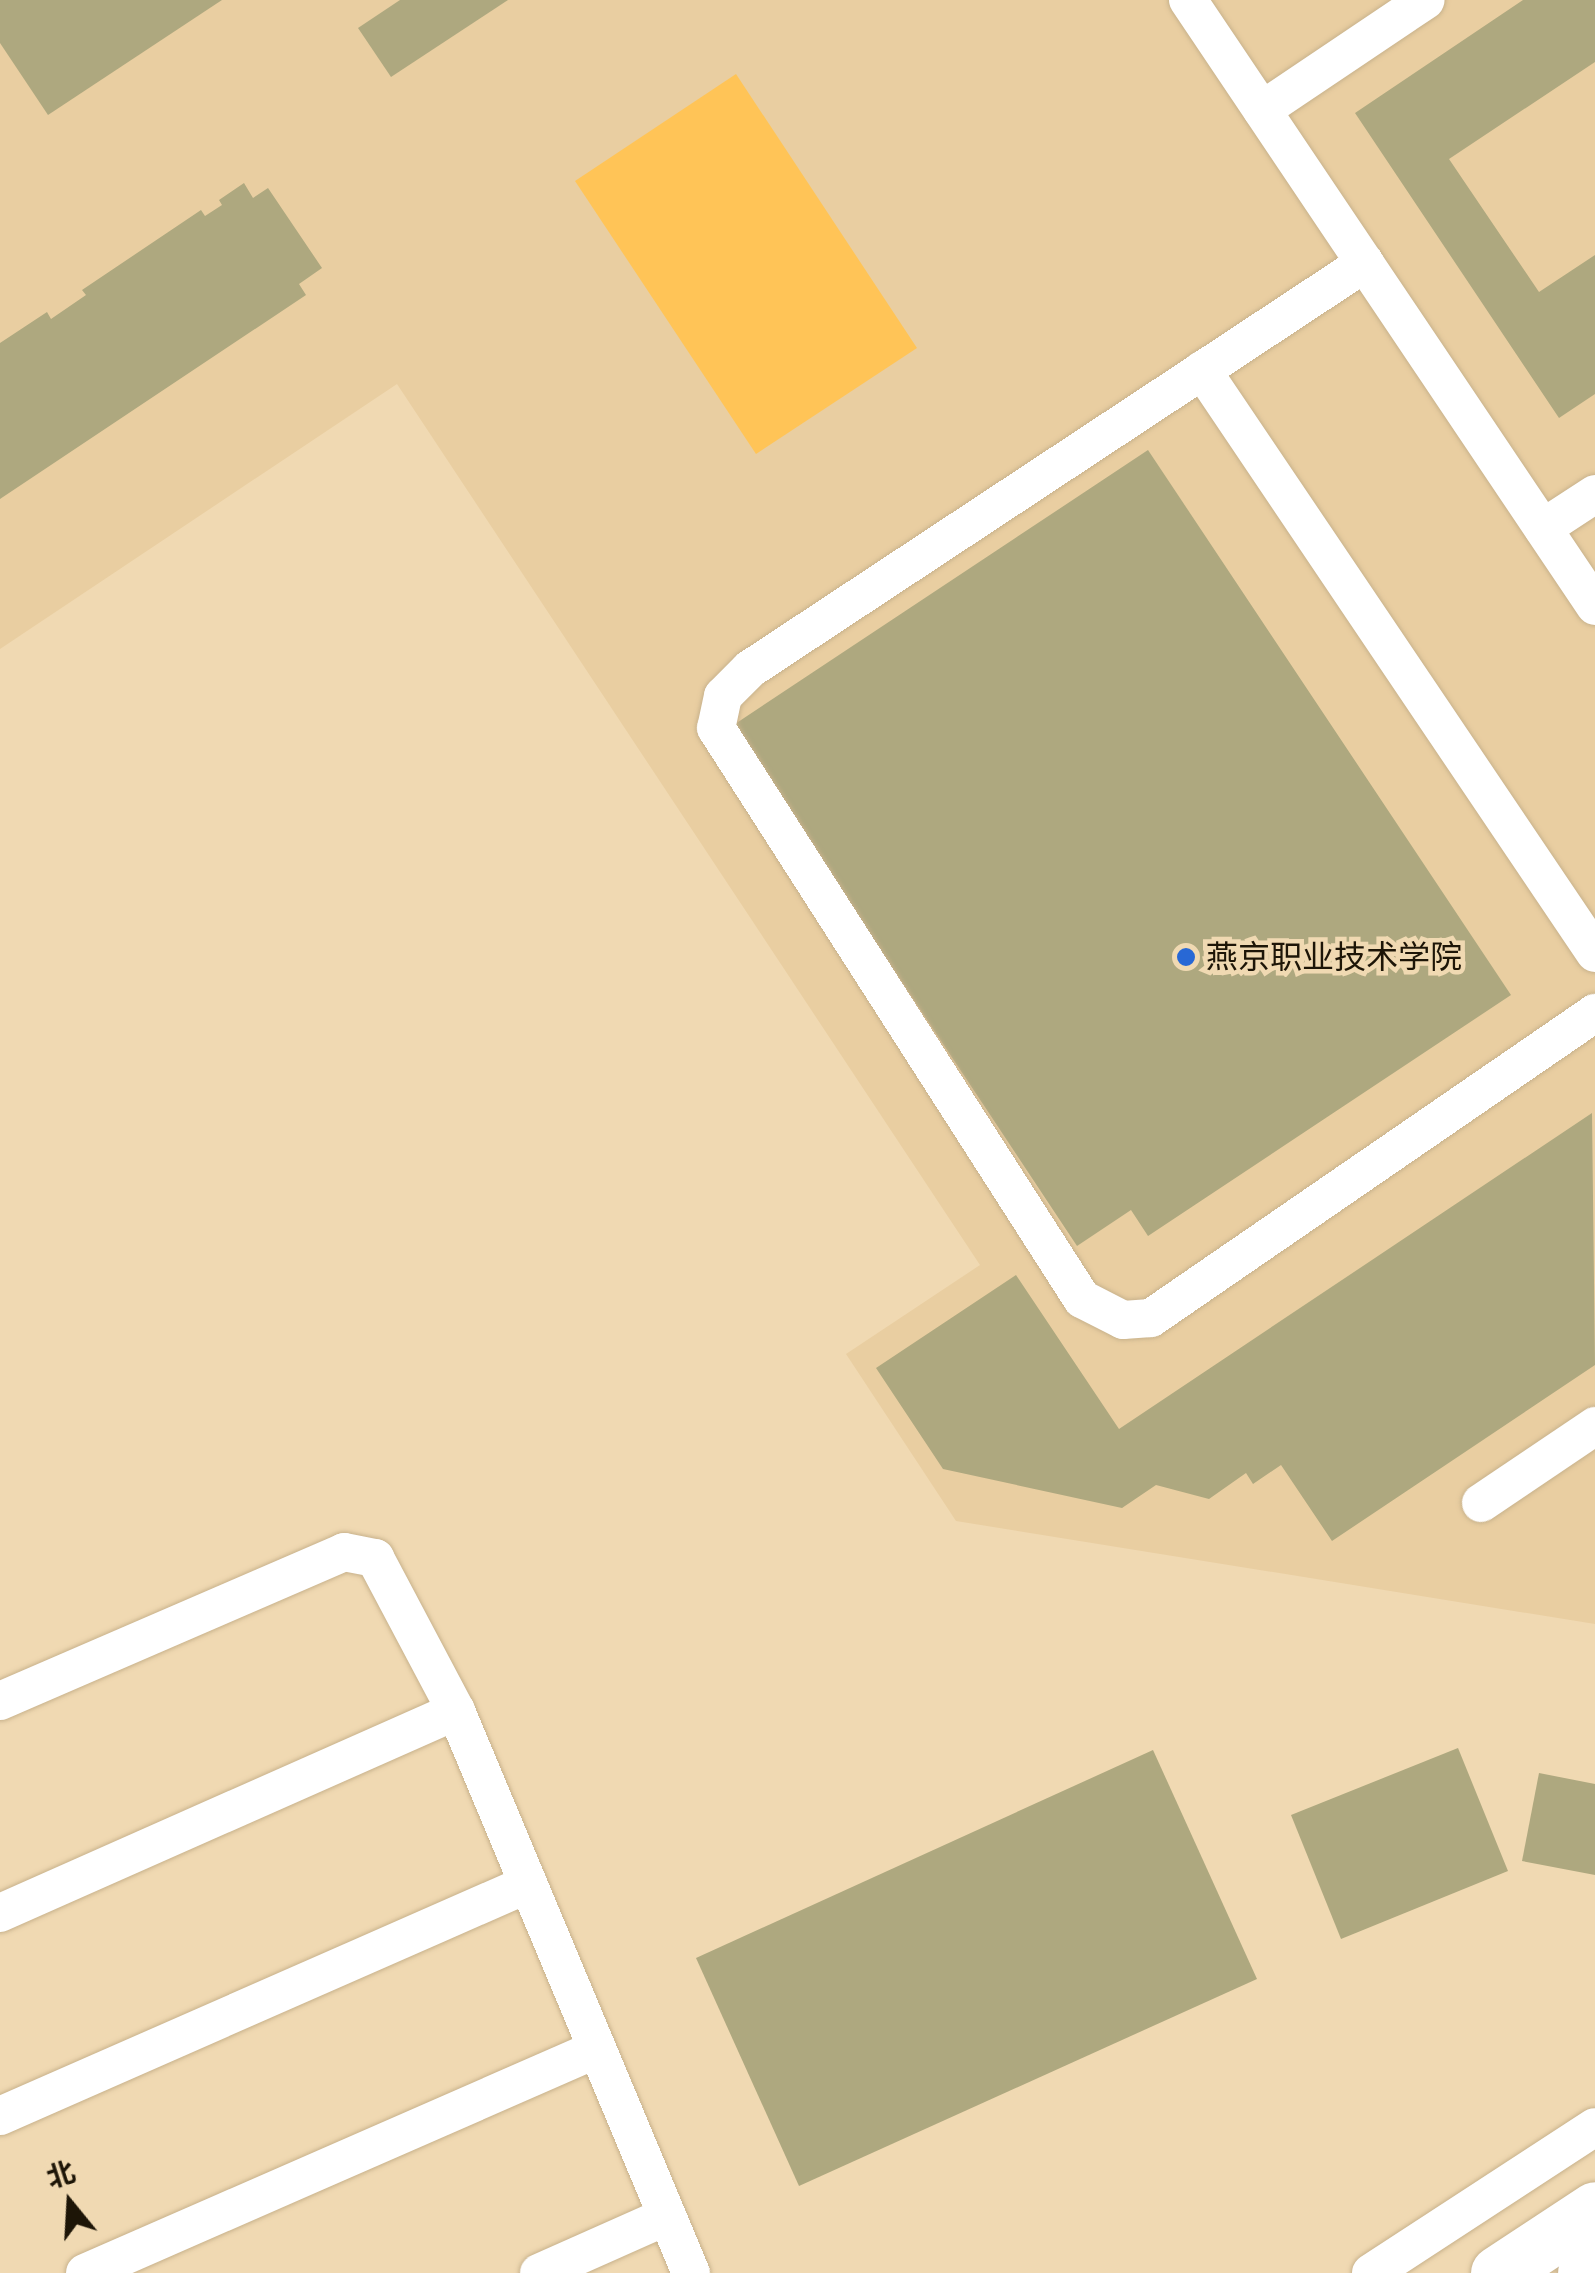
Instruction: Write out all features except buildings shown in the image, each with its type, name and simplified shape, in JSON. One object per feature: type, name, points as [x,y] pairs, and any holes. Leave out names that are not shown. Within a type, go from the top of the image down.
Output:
[{"type":"highway","points":[[1498,2273],[1595,2209]]},
{"type":"highway","points":[[1585,2273],[1595,2266]]},
{"type":"street","points":[[1188,0],[1595,606]]},
{"type":"street","points":[[1262,110],[1426,0]]},
{"type":"street","points":[[1364,262],[750,669],[722,696],[716,728],[728,756],[1082,1299],[1123,1320],[1151,1318],[1595,1013]]},
{"type":"street","points":[[1202,370],[1595,953]]},
{"type":"street","points":[[1543,528],[1595,494]]},
{"type":"street","points":[[1481,1503],[1595,1426]]},
{"type":"street","points":[[0,1701],[344,1552],[375,1558],[456,1711],[691,2273]]},
{"type":"street","points":[[0,1912],[456,1711]]},
{"type":"street","points":[[0,2116],[528,1884]]},
{"type":"street","points":[[85,2273],[597,2049]]},
{"type":"street","points":[[1371,2273],[1595,2127]]},
{"type":"street","points":[[539,2273],[668,2216]]},
{"type":"shaded area","name":"燕京职业技术学院","points":[[0,0],[1595,0],[1595,1624],[956,1521],[846,1354],[980,1265],[397,384],[0,649]]},
{"type":"shaded area","points":[[736,74],[917,348],[756,454],[575,181]]},
{"type":"place","name":"燕京职业技术学院","points":[[1186,957]]}]
